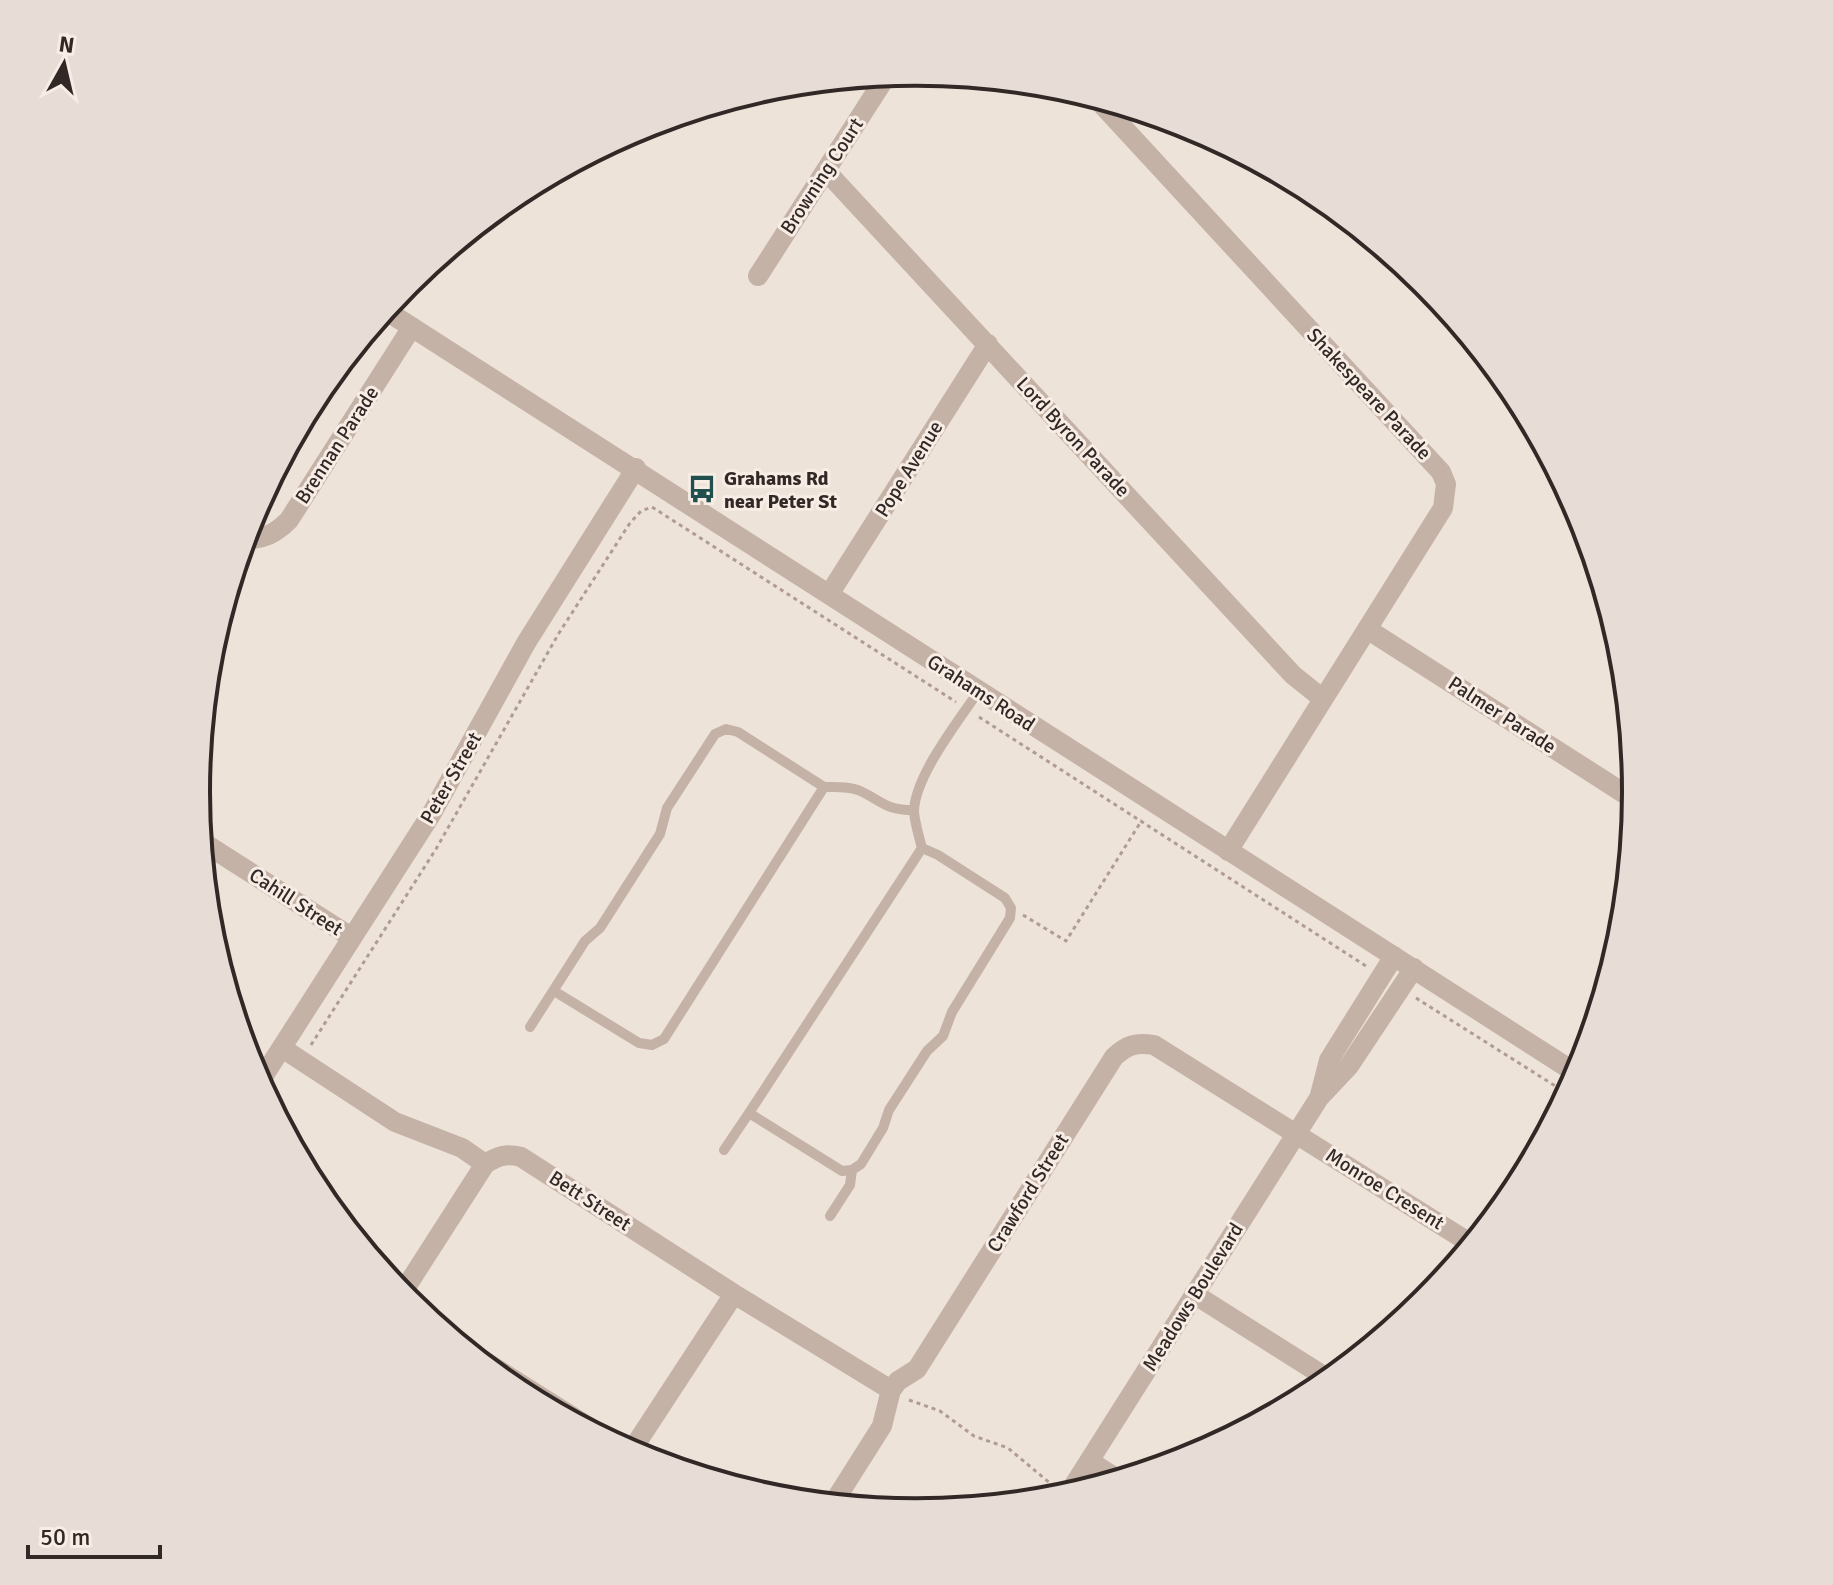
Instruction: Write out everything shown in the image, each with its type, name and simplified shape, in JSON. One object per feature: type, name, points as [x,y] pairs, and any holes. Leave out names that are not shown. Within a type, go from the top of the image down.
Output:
[{"type":"street","name":"Browning Court","points":[[758,276],[879,88]]},
{"type":"street","name":"Shakespeare Parade","points":[[1110,113],[1441,472],[1446,484],[1443,508],[1228,851]]},
{"type":"street","name":"Lord Byron Parade","points":[[826,171],[1293,675],[1323,699]]},
{"type":"street","name":"Grahams Road","points":[[395,316],[1567,1067]]},
{"type":"street","name":"Brennan Parade","points":[[257,539],[277,533],[289,520],[412,327]]},
{"type":"street","name":"Pope Avenue","points":[[830,593],[988,344]]},
{"type":"street","name":"Peter Street","points":[[267,1070],[432,813],[526,643],[636,468]]},
{"type":"street","name":"Palmer Parade","points":[[1367,629],[1623,793]]},
{"type":"street","name":"Cahill Street","points":[[213,849],[351,937]]},
{"type":"street","name":"Meadows Boulevard","points":[[1319,1098],[1329,1060],[1394,956]]},
{"type":"street","name":"Meadows Boulevard","points":[[1077,1480],[1319,1098],[1349,1066],[1414,968]]},
{"type":"street","name":"Crawford Street","points":[[891,1390],[898,1381],[917,1369],[1114,1057],[1125,1047],[1140,1042],[1154,1045],[1296,1134]]},
{"type":"street","points":[[282,1048],[395,1122],[462,1148],[485,1164],[409,1283]]},
{"type":"street","name":"Monroe Cresent","points":[[1296,1134],[1464,1239]]},
{"type":"street","name":"Bett Street","points":[[485,1164],[497,1156],[509,1154],[521,1157],[734,1294],[891,1390]]},
{"type":"street","points":[[638,1441],[734,1294]]},
{"type":"street","points":[[1194,1294],[1319,1373]]},
{"type":"street","points":[[839,1494],[882,1426],[891,1390]]},
{"type":"street","points":[[1089,1461],[1107,1473]]},
{"type":"lane","points":[[724,1150],[922,848],[914,810],[923,781],[933,759],[978,692]]},
{"type":"lane","points":[[530,1027],[585,941],[600,928],[660,834],[667,808],[715,734],[726,729],[738,732],[824,787],[842,786],[857,790],[885,807],[914,810]]},
{"type":"lane","points":[[554,991],[639,1043],[652,1045],[664,1039],[824,787]]},
{"type":"lane","points":[[749,1113],[834,1168],[852,1170],[861,1164],[883,1128],[889,1110],[927,1051],[943,1036],[952,1012],[1010,918],[1011,908],[1005,898],[922,848]]},
{"type":"lane","points":[[830,1216],[850,1185],[852,1170]]},
{"type":"path","points":[[1011,908],[1066,941],[1153,803]]},
{"type":"path","points":[[1413,997],[1558,1088]]},
{"type":"path","points":[[891,1390],[917,1404],[940,1411],[974,1436],[1008,1448],[1053,1485]]},
{"type":"place","name":"Grahams Rd near Peter St","points":[[702,489]]}]
